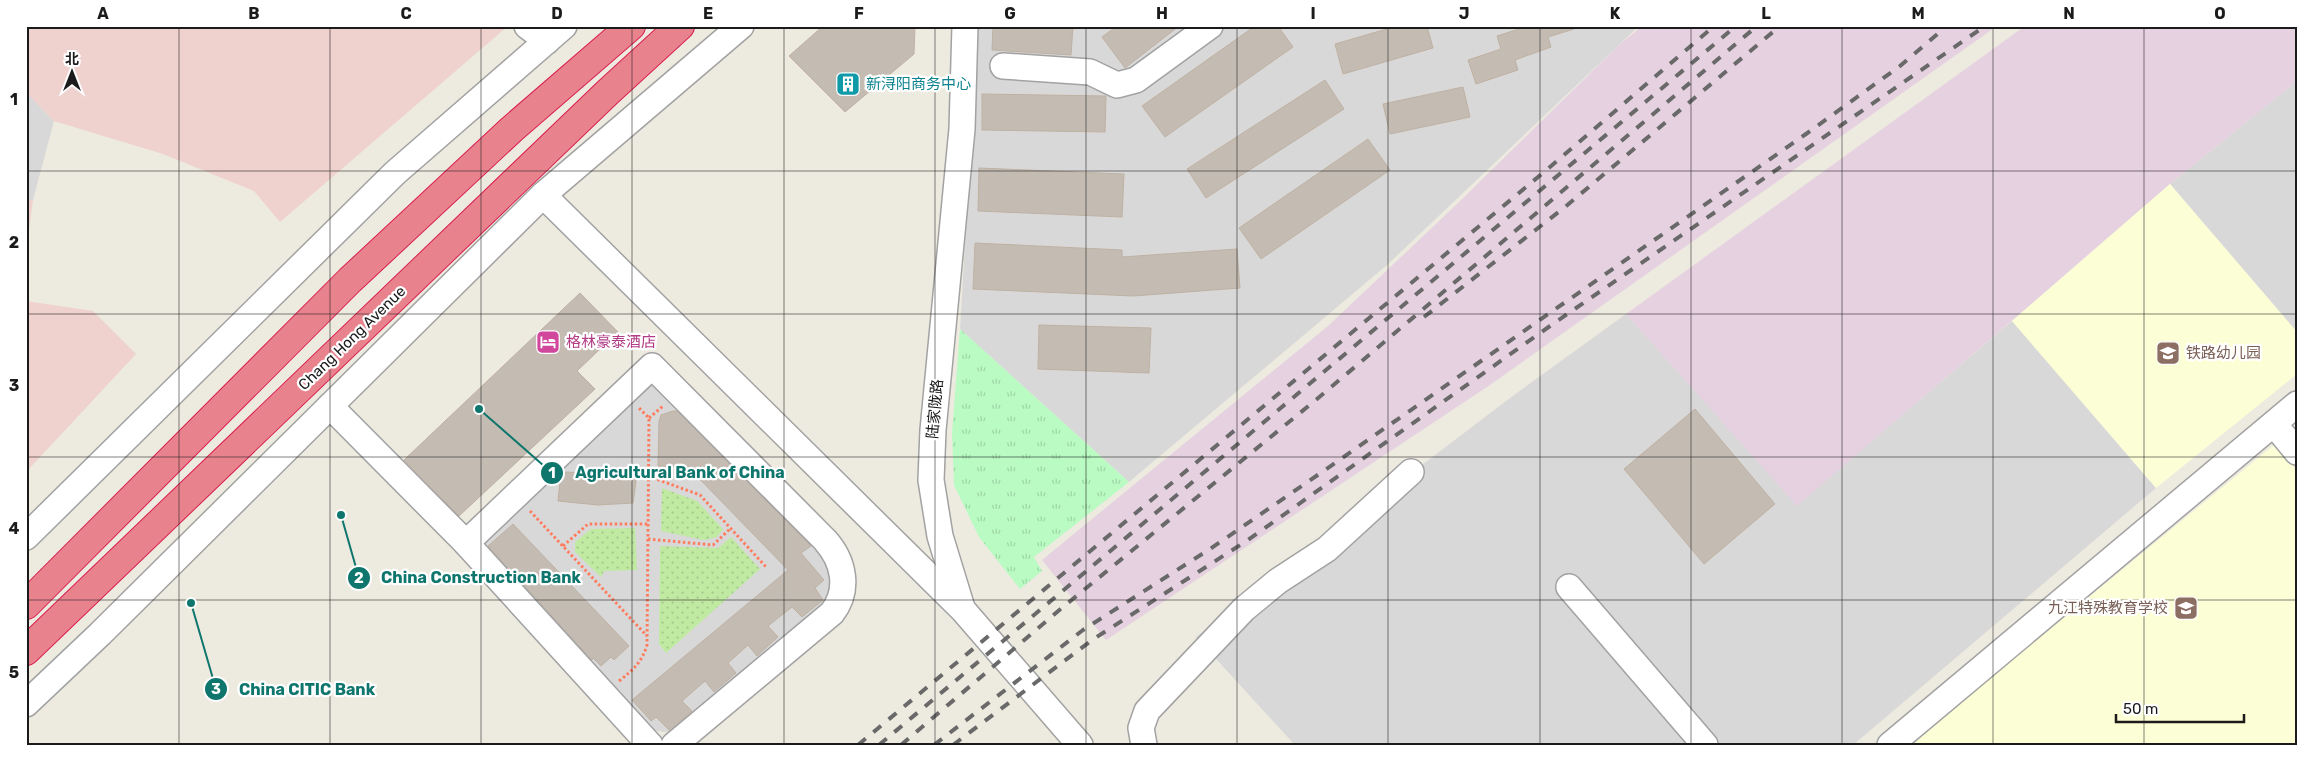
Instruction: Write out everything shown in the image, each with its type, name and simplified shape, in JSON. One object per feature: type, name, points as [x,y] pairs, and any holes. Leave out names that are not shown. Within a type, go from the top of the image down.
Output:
[{"type":"highway","points":[[26,605],[350,280],[512,129],[631,26]]},
{"type":"highway","name":"Chang Hong Avenue","points":[[26,651],[608,92],[680,26]]},
{"type":"street","points":[[527,26],[556,34]]},
{"type":"street","points":[[26,704],[107,627],[543,195],[741,26]]},
{"type":"street","name":"陆家陇路","points":[[965,26],[962,129],[933,430],[931,480],[940,536],[963,610],[1080,745]]},
{"type":"street","points":[[1002,66],[1090,72],[1117,85],[1136,80],[1210,26]]},
{"type":"street","points":[[26,537],[395,172],[556,34]]},
{"type":"street","points":[[543,195],[963,610]]},
{"type":"street","points":[[466,543],[652,366],[834,550],[838,557],[843,577],[838,604],[832,613],[674,745]]},
{"type":"street","points":[[1890,745],[2297,404]]},
{"type":"street","points":[[330,406],[466,543],[650,745]]},
{"type":"street","points":[[2274,424],[2297,452]]},
{"type":"street","points":[[1144,745],[1141,728],[1148,711],[1244,609],[1278,581],[1327,549],[1411,472]]},
{"type":"street","points":[[1569,586],[1705,745]]},
{"type":"path","points":[[603,693],[632,671],[643,659],[647,645],[648,418],[624,393]]},
{"type":"path","points":[[648,476],[700,495],[768,568]]},
{"type":"path","points":[[516,496],[647,636]]},
{"type":"path","points":[[563,546],[588,524],[648,524]]},
{"type":"path","points":[[648,539],[713,545],[730,529]]},
{"type":"shaded area","points":[[26,26],[508,26],[280,222],[254,191],[163,154],[54,121],[26,92]]},
{"type":"shaded area","points":[[978,26],[1639,26],[1387,265],[1129,482],[960,329]]},
{"type":"shaded area","points":[[1642,26],[1997,26],[1487,387],[1106,640],[1042,560],[1328,326],[1456,205],[1618,46]]},
{"type":"shaded area","points":[[2025,26],[2297,26],[2297,81],[2170,184],[1797,506],[1626,314]]},
{"type":"shaded area","points":[[2297,81],[2297,332],[2170,184]]},
{"type":"shaded area","points":[[26,92],[54,121],[33,200],[26,200]]},
{"type":"shaded area","name":"铁路幼儿园","points":[[2170,184],[2297,332],[2297,374],[2156,488],[2012,321]]},
{"type":"shaded area","points":[[26,200],[33,200],[26,251]]},
{"type":"shaded area","points":[[26,301],[93,311],[136,354],[26,472]]},
{"type":"shaded area","points":[[1626,314],[1797,505],[2012,321],[2156,488],[1853,745],[1295,745],[1196,637],[1510,398]]},
{"type":"shaded area","points":[[653,371],[824,550],[836,575],[828,603],[677,731],[663,732],[648,729],[471,543]]},
{"type":"shaded area","name":"九江特殊教育学校","points":[[2275,444],[2297,471],[2297,745],[1909,745]]},
{"type":"green space","points":[[960,329],[1129,482],[1034,557],[1042,571],[1020,589],[979,537],[954,485],[952,433]]},
{"type":"green space","points":[[662,488],[697,501],[723,529],[717,537],[704,540],[661,531]]},
{"type":"green space","points":[[635,528],[637,570],[604,571],[601,577],[575,552],[575,542],[591,529]]},
{"type":"green space","points":[[731,537],[760,569],[666,653],[659,644],[660,546],[718,548]]},
{"type":"building","name":"新浔阳商务中心","points":[[823,26],[915,26],[914,54],[845,112],[789,56]]},
{"type":"building","points":[[993,26],[1073,26],[1071,55],[992,50]]},
{"type":"building","points":[[1117,26],[1179,26],[1125,68],[1102,37]]},
{"type":"building","points":[[1255,26],[1278,26],[1293,47],[1165,137],[1142,106]]},
{"type":"building","points":[[1397,26],[1427,26],[1433,48],[1343,74],[1335,44]]},
{"type":"building","points":[[1528,26],[1574,26],[1574,29],[1548,37],[1551,47],[1515,60],[1518,70],[1476,84],[1468,60],[1501,49],[1497,36]]},
{"type":"building","points":[[1325,80],[1344,109],[1206,198],[1187,169]]},
{"type":"building","points":[[1463,87],[1470,117],[1390,134],[1383,104]]},
{"type":"building","points":[[982,94],[1106,96],[1105,132],[982,130]]},
{"type":"building","points":[[1368,139],[1390,170],[1261,259],[1239,228]]},
{"type":"building","points":[[979,168],[1124,174],[1122,217],[978,211]]},
{"type":"building","points":[[975,243],[1122,250],[1122,257],[1237,249],[1240,288],[1133,296],[973,289]]},
{"type":"building","points":[[580,293],[618,332],[577,371],[595,389],[459,516],[404,460]]},
{"type":"building","points":[[1039,325],[1151,328],[1149,373],[1038,369]]},
{"type":"building","points":[[1695,409],[1775,504],[1704,564],[1624,469]]},
{"type":"building","points":[[677,411],[811,546],[801,553],[824,580],[815,588],[823,600],[802,617],[792,607],[768,626],[778,637],[757,656],[748,645],[728,663],[736,673],[714,692],[705,681],[682,701],[692,711],[669,730],[656,717],[651,721],[632,700],[788,570],[688,467],[658,466],[659,421],[661,415]]},
{"type":"building","points":[[561,472],[637,474],[633,503],[598,505],[558,501]]},
{"type":"building","points":[[513,524],[629,646],[614,660],[611,657],[601,666],[593,658],[592,660],[488,546]]},
{"type":"railway","points":[[858,745],[1550,167],[1714,26]]},
{"type":"railway","points":[[879,745],[1736,26]]},
{"type":"railway","points":[[901,745],[1063,607],[1317,399],[1757,26]]},
{"type":"railway","points":[[1424,317],[1565,207],[1780,26]]},
{"type":"railway","points":[[934,745],[1083,630],[1210,549],[1806,134],[1900,66],[1947,26]]},
{"type":"railway","points":[[953,745],[1092,640],[1248,540],[1550,326],[1985,26]]},
{"type":"place","name":"新浔阳商务中心","points":[[848,84]]},
{"type":"place","name":"格林豪泰酒店","points":[[548,342]]},
{"type":"place","name":"铁路幼儿园","points":[[2168,353]]},
{"type":"place","name":"Agricultural Bank of China","points":[[479,409]]},
{"type":"place","name":"China Construction Bank","points":[[341,515]]},
{"type":"place","name":"China CITIC Bank","points":[[191,603]]},
{"type":"place","name":"九江特殊教育学校","points":[[2186,608]]}]
